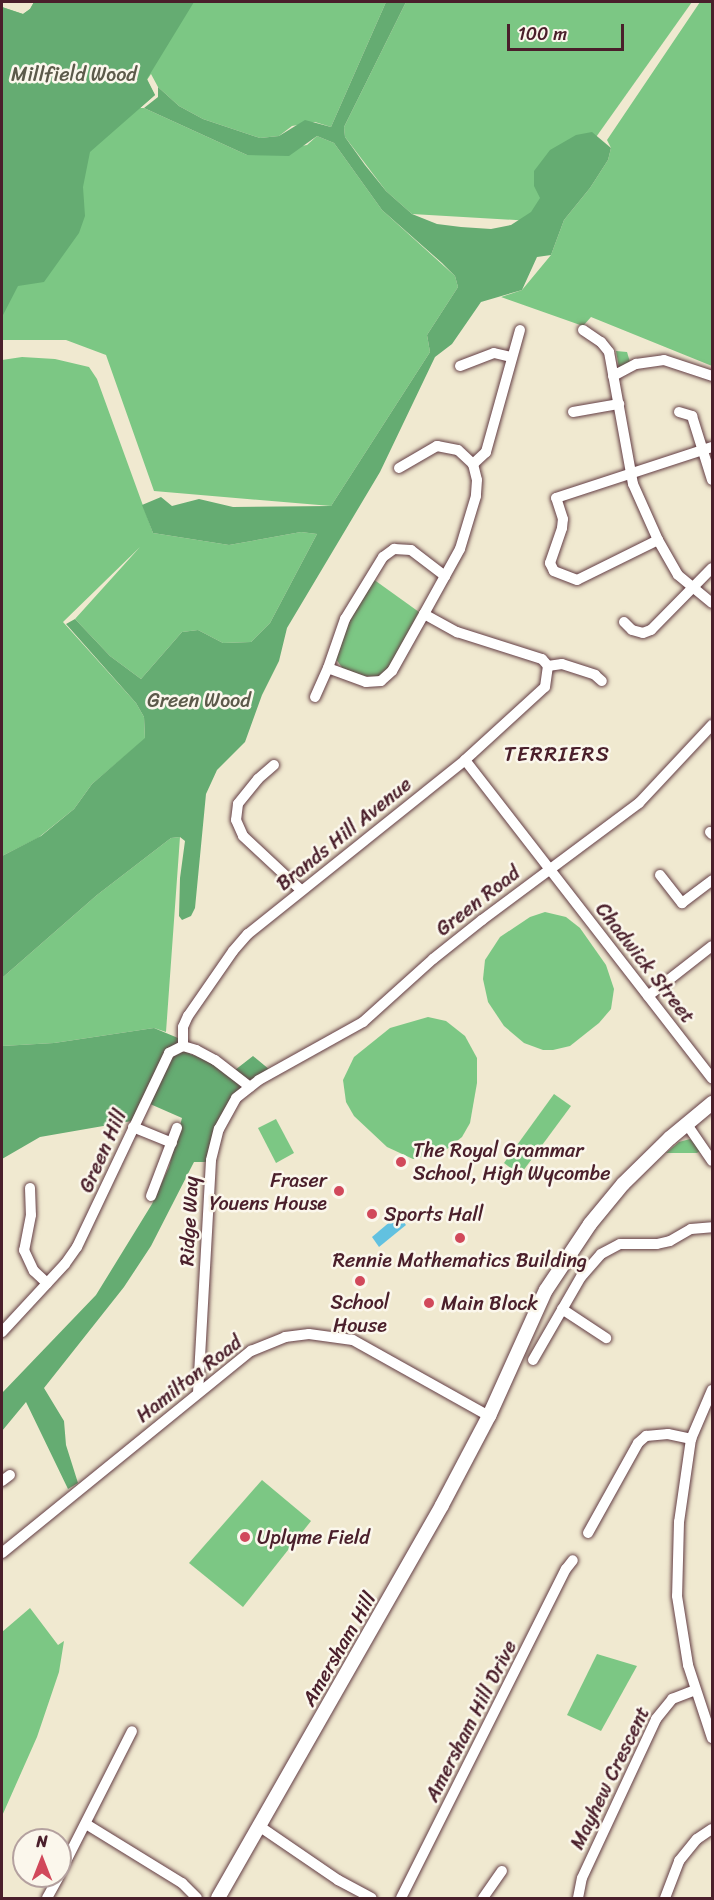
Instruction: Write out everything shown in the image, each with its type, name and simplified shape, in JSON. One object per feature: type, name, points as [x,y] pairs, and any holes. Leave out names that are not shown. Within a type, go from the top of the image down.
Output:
[{"type":"main road","name":"Amersham Hill","points":[[218,1899],[398,1585],[489,1416],[546,1290],[590,1224],[623,1184],[686,1123],[712,1103]]},
{"type":"street","points":[[473,464],[486,452],[520,330]]},
{"type":"street","points":[[583,330],[601,342],[609,352],[633,484],[658,540],[678,575],[712,603]]},
{"type":"street","points":[[460,366],[494,353],[511,357]]},
{"type":"street","points":[[613,376],[636,364],[664,360],[712,376]]},
{"type":"street","points":[[573,412],[619,405]]},
{"type":"street","points":[[679,412],[692,416],[708,449],[712,480]]},
{"type":"street","points":[[328,668],[366,682],[381,681],[392,671],[460,549],[476,496],[477,480],[473,464],[458,450],[437,446],[412,452],[399,468]]},
{"type":"street","points":[[658,540],[577,580],[554,571],[550,563],[563,519],[556,498],[708,449]]},
{"type":"street","points":[[315,697],[345,619],[383,557],[394,549],[411,550],[445,576]]},
{"type":"street","points":[[624,622],[632,630],[643,633],[651,630],[712,568]]},
{"type":"street","points":[[424,614],[457,632],[542,659],[548,666],[562,664],[595,675],[602,681]]},
{"type":"street","name":"Brands Hill Avenue","points":[[183,1046],[183,1028],[188,1016],[233,951],[248,934],[465,760],[545,687],[548,666]]},
{"type":"street","name":"Green Road","points":[[250,1087],[363,1022],[433,959],[639,803],[712,725]]},
{"type":"street","name":"Chadwick Street","points":[[465,760],[498,799],[549,869],[712,1078]]},
{"type":"street","points":[[274,765],[258,779],[238,804],[236,820],[243,836],[301,890]]},
{"type":"street","points":[[660,875],[682,903],[712,880]]},
{"type":"street","points":[[648,996],[712,946]]},
{"type":"street","points":[[183,1046],[215,1060],[250,1087]]},
{"type":"street","name":"Green Hill","points":[[2,1332],[64,1264],[87,1229],[169,1053],[183,1046]]},
{"type":"street","name":"Ridge Way","points":[[198,1393],[212,1152],[224,1119],[236,1098],[250,1087]]},
{"type":"street","points":[[686,1123],[712,1161]]},
{"type":"street","points":[[133,1127],[172,1143]]},
{"type":"street","points":[[151,1196],[177,1128]]},
{"type":"street","points":[[30,1188],[31,1215],[24,1250],[34,1271],[47,1283]]},
{"type":"street","points":[[533,1360],[592,1262],[609,1248],[620,1244],[663,1242],[691,1229],[712,1227]]},
{"type":"street","points":[[562,1309],[606,1338]]},
{"type":"street","name":"Hamilton Road","points":[[2,1553],[251,1351],[285,1337],[309,1334],[353,1340],[374,1350],[463,1404],[489,1416]]},
{"type":"street","points":[[200,1369],[218,1377]]},
{"type":"street","points":[[712,1390],[691,1439],[679,1522],[677,1596],[688,1665],[712,1738]]},
{"type":"street","points":[[588,1533],[633,1452],[646,1436],[668,1434],[691,1439]]},
{"type":"street","name":"Amersham Hill Drive","points":[[401,1899],[566,1569],[573,1560]]},
{"type":"street","name":"Mayhew Crescent","points":[[578,1899],[582,1878],[656,1719],[672,1699],[695,1690]]},
{"type":"street","points":[[72,1850],[132,1731]]},
{"type":"street","points":[[86,1824],[182,1882],[197,1899]]},
{"type":"street","points":[[259,1826],[338,1880],[372,1899]]},
{"type":"street","points":[[665,1899],[679,1861],[697,1839],[712,1829]]},
{"type":"street","points":[[483,1899],[502,1871]]},
{"type":"green space","points":[[34,2],[386,2],[331,127],[315,122],[292,126],[279,136],[260,138],[203,119],[179,106],[158,87],[151,74],[147,80],[155,95],[140,108],[247,155],[307,145],[317,136],[334,143],[382,210],[455,276],[458,287],[427,335],[430,352],[331,506],[154,491],[106,355],[66,340],[2,340],[2,7],[23,14]]},
{"type":"green space","name":"Millfield Wood","points":[[34,2],[194,2],[147,79],[155,95],[90,152],[83,187],[85,216],[79,233],[44,282],[18,286],[2,317],[2,7],[23,14]]},
{"type":"green space","name":"Green Wood","points":[[386,2],[406,2],[344,127],[345,137],[386,191],[412,214],[437,224],[461,227],[491,229],[511,225],[531,212],[540,198],[534,186],[534,171],[550,150],[576,135],[592,132],[611,148],[608,160],[590,188],[564,220],[551,255],[537,257],[522,290],[481,302],[452,344],[435,357],[380,472],[287,628],[279,661],[262,695],[245,742],[217,770],[206,794],[195,908],[191,916],[182,920],[179,916],[180,878],[185,841],[180,837],[171,838],[97,895],[2,978],[2,856],[41,836],[74,809],[92,784],[145,738],[144,717],[136,703],[66,624],[75,619],[110,656],[141,679],[182,632],[198,630],[223,643],[251,642],[270,623],[317,534],[301,532],[229,545],[153,533],[142,505],[161,497],[172,506],[199,499],[233,507],[331,506],[430,352],[427,335],[458,287],[455,276],[382,210],[334,143],[317,136],[289,156],[247,155],[144,108],[158,97],[158,87],[179,106],[203,119],[260,138],[279,136],[305,120],[331,127]]},
{"type":"green space","points":[[406,2],[692,2],[562,185],[532,221],[412,214],[386,191],[345,137],[344,127]]},
{"type":"green space","points":[[700,2],[711,2],[712,6],[712,366],[591,317],[583,326],[501,297],[522,290],[551,255],[564,220],[590,188],[608,160],[611,148],[607,140]]},
{"type":"green space","points":[[616,351],[627,352],[630,362],[619,368]]},
{"type":"green space","points":[[22,357],[55,359],[89,367],[97,379],[153,533],[229,545],[301,532],[317,534],[270,623],[251,642],[223,643],[198,630],[182,632],[141,679],[110,656],[75,619],[140,547],[63,622],[136,703],[144,717],[145,739],[92,784],[74,809],[38,838],[2,856],[2,360]]},
{"type":"green space","points":[[373,579],[419,612],[386,673],[376,677],[362,676],[343,669],[336,659],[345,630]]},
{"type":"green space","points":[[180,837],[166,1032],[154,1028],[54,1043],[2,1046],[2,978],[97,895],[171,838]]},
{"type":"green space","points":[[545,912],[566,917],[580,928],[606,965],[614,989],[611,1009],[599,1023],[570,1046],[553,1050],[543,1050],[524,1043],[504,1026],[488,1002],[483,979],[485,960],[500,937],[530,917]]},
{"type":"green space","points":[[428,1017],[446,1021],[465,1036],[477,1058],[477,1083],[470,1123],[462,1137],[442,1153],[413,1159],[387,1147],[354,1116],[346,1102],[343,1080],[354,1057],[390,1028]]},
{"type":"green space","points":[[154,1028],[190,1043],[190,1054],[235,1070],[253,1056],[270,1070],[244,1088],[206,1162],[194,1162],[151,1246],[124,1287],[44,1388],[64,1421],[66,1445],[78,1483],[68,1489],[26,1402],[2,1431],[2,1393],[96,1295],[152,1204],[169,1167],[182,1118],[141,1100],[132,1121],[40,1137],[2,1159],[2,1046],[54,1043]]},
{"type":"green space","points":[[554,1094],[571,1106],[520,1175],[504,1163]]},
{"type":"green space","points":[[276,1119],[294,1153],[276,1163],[258,1128]]},
{"type":"green space","points":[[690,1139],[702,1150],[697,1153],[666,1153],[679,1142]]},
{"type":"green space","points":[[262,1480],[311,1521],[243,1607],[189,1563]]},
{"type":"green space","points":[[30,1608],[58,1645],[64,1641],[59,1672],[37,1737],[2,1816],[2,1632]]},
{"type":"green space","points":[[597,1654],[637,1666],[601,1731],[567,1715]]},
{"type":"water","points":[[398,1215],[406,1225],[379,1247],[372,1237]]},
{"type":"place","name":"The Royal Grammar School, High Wycombe","points":[[401,1162]]},
{"type":"place","name":"Fraser Youens House","points":[[339,1191]]},
{"type":"place","name":"Sports Hall","points":[[372,1214]]},
{"type":"place","name":"Rennie Mathematics Building","points":[[460,1238]]},
{"type":"place","name":"School House","points":[[360,1281]]},
{"type":"place","name":"Main Block","points":[[429,1303]]},
{"type":"place","name":"Uplyme Field","points":[[245,1537]]},
{"type":"district","name":"TERRIERS","points":[[557,754]]}]
